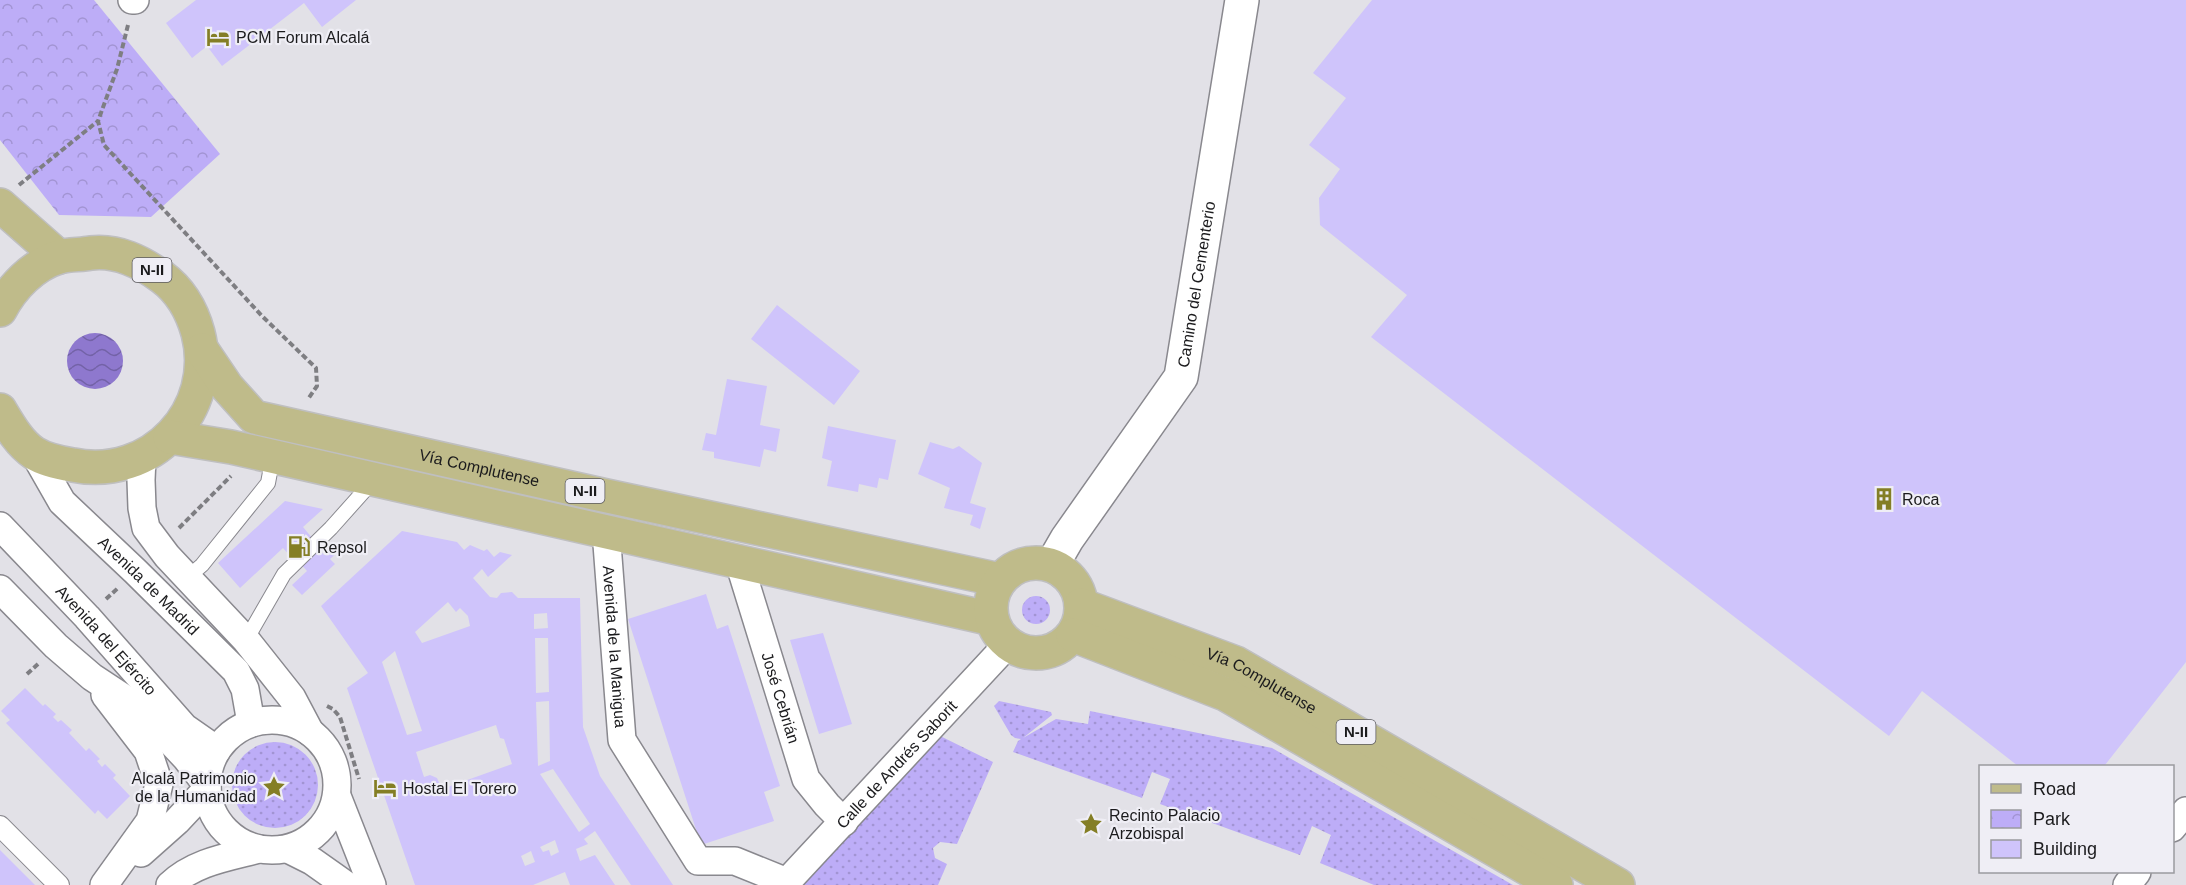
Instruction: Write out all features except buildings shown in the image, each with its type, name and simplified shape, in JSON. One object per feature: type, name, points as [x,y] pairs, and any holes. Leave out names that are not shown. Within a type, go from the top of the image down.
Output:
[{"type":"main road","points":[[2,207],[59,257]]},
{"type":"main road","name":"N-II","points":[[0,410],[11,428],[34,453],[59,463],[86,468],[107,468],[142,458],[170,437],[188,414],[199,387],[202,350],[194,316],[173,285],[143,263],[104,252],[59,257],[31,272],[3,294]]},
{"type":"main road","name":"Vía Complutense","points":[[202,350],[227,387],[254,417],[607,496],[1000,580]]},
{"type":"main road","name":"N-II","points":[[170,437],[273,456],[739,562],[1000,631],[1023,651],[1035,654],[1046,653],[1062,646],[1077,620]]},
{"type":"main road","points":[[1000,631],[991,605],[993,592],[1008,572],[1025,564],[1052,565],[1071,579],[1080,596],[1077,620]]},
{"type":"main road","name":"Vía Complutense","points":[[1077,620],[1225,694],[1556,885]]},
{"type":"main road","name":"Vía Complutense","points":[[1077,620],[1236,663],[1618,885]]},
{"type":"street","name":"Camino del Cementerio","points":[[1052,565],[1067,539],[1181,377],[1242,0]]},
{"type":"street","name":"Avenida de Madrid","points":[[34,453],[62,502],[236,671],[245,689],[251,723]]},
{"type":"street","name":"Avenida de Madrid","points":[[142,458],[142,508],[146,528],[167,556],[246,640],[292,698],[310,732]]},
{"type":"street","name":"Avenida del Ejército","points":[[0,526],[87,617],[184,727],[217,750]]},
{"type":"street","name":"Avenida de la Manigua","points":[[606,531],[622,740],[698,861],[735,861],[785,884]]},
{"type":"street","name":"José Cebrián","points":[[739,562],[806,779],[844,822]]},
{"type":"street","name":"Avenida del Ejército","points":[[0,589],[56,646],[92,677],[139,708],[186,758],[207,787]]},
{"type":"street","name":"Calle de Andrés Saborit","points":[[785,884],[844,822],[1000,631]]},
{"type":"street","name":"Avenida del Ejército","points":[[92,677],[148,751],[159,784],[150,821],[105,885]]},
{"type":"street","points":[[271,719],[292,723],[310,732],[323,745],[332,760],[337,778],[337,796],[331,814],[320,830],[305,842],[288,849],[273,851],[259,849],[239,842],[223,828],[211,810],[207,787],[208,773],[217,750],[237,729],[251,723],[271,719]]},
{"type":"street","points":[[105,885],[177,821],[207,787]]},
{"type":"street","points":[[337,796],[372,885]]},
{"type":"street","points":[[2174,826],[2186,811]]},
{"type":"street","points":[[0,826],[59,885]]},
{"type":"street","points":[[170,885],[201,864],[259,849]]},
{"type":"street","points":[[288,849],[312,861],[341,882]]},
{"type":"street","points":[[2127,885],[2137,873]]},
{"type":"lane","points":[[188,578],[202,565],[268,483],[273,456]]},
{"type":"lane","points":[[246,640],[284,574],[331,528],[375,479]]},
{"type":"path","points":[[2,207],[22,182],[98,121]]},
{"type":"green space","points":[[0,0],[94,0],[220,154],[151,217],[59,215],[0,140]]},
{"type":"green space","points":[[1036,596],[1046,600],[1050,610],[1046,620],[1036,624],[1026,620],[1022,610],[1026,600]]},
{"type":"green space","points":[[999,701],[1051,712],[1052,715],[1023,738],[1056,719],[1088,724],[1090,711],[1272,748],[1513,885],[1374,885],[1320,863],[1331,835],[1312,826],[1300,855],[1160,804],[1170,779],[1152,772],[1142,798],[1013,752],[1021,739],[1011,735],[994,706]]},
{"type":"green space","points":[[934,733],[993,762],[957,844],[940,842],[933,848],[935,858],[947,864],[938,885],[797,885]]},
{"type":"green space","points":[[275,742],[291,746],[305,755],[314,769],[318,785],[314,801],[305,815],[291,824],[275,828],[259,824],[245,815],[236,801],[232,785],[236,769],[245,755],[259,746]]},
{"type":"water","points":[[89,333],[101,333],[111,337],[119,345],[123,361],[119,377],[111,385],[101,389],[89,389],[79,385],[71,377],[67,367],[67,355],[71,345],[79,337]]},
{"type":"place","name":"PCM Forum Alcalá","points":[[218,37]]},
{"type":"place","name":"Roca","points":[[1884,499]]},
{"type":"place","name":"Repsol","points":[[299,547]]},
{"type":"place","name":"Alcalá Patrimonio de la Humanidad","points":[[274,787]]},
{"type":"place","name":"Hostal El Torero","points":[[385,788]]},
{"type":"place","name":"Recinto Palacio Arzobispal","points":[[1091,824]]}]
